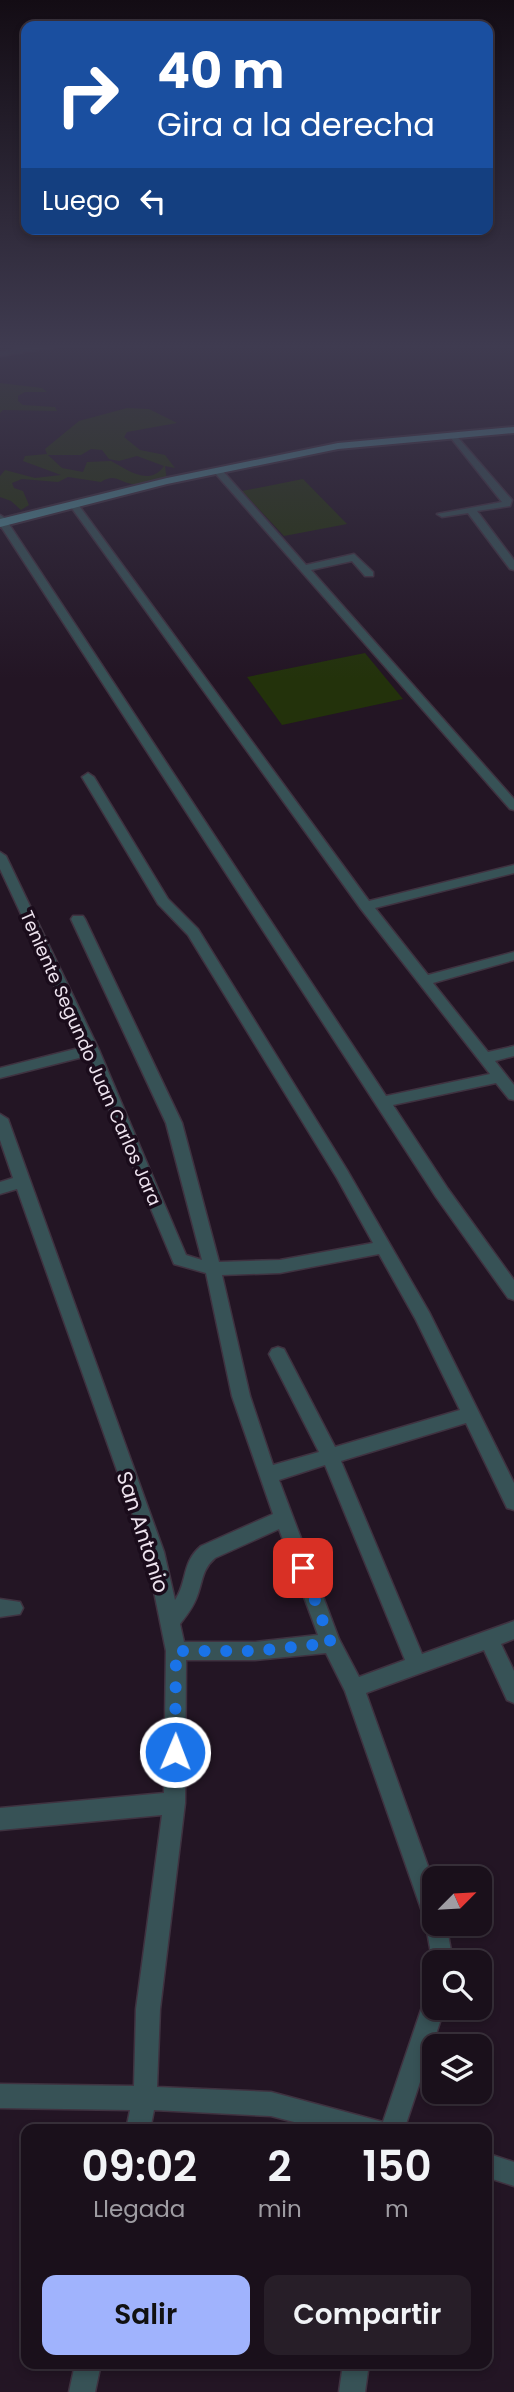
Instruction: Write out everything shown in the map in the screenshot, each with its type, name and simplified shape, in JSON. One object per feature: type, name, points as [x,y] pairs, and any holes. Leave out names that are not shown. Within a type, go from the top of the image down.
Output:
[{"type":"main road","points":[[1,522],[292,456]]},
{"type":"street","points":[[442,514],[500,508],[507,504],[507,500],[470,456]]},
{"type":"street","points":[[218,471],[514,806]]},
{"type":"street","points":[[74,505],[366,906],[514,1095]]},
{"type":"street","points":[[472,510],[514,567]]},
{"type":"street","points":[[1,522],[442,1193],[514,1293]]},
{"type":"street","points":[[305,568],[354,557],[369,575]]},
{"type":"street","points":[[88,777],[163,901],[200,944],[342,1174],[423,1317],[514,1502]]},
{"type":"street","name":"Teniente Segundo Juan Carlos Jara","points":[[0,856],[5,879],[92,1050],[180,1259]]},
{"type":"street","points":[[366,906],[514,869]]},
{"type":"street","points":[[78,919],[174,1123],[213,1270],[241,1396],[267,1475],[331,1643],[354,1688],[422,1880]]},
{"type":"street","points":[[423,981],[514,956]]},
{"type":"street","points":[[0,1073],[92,1050]]},
{"type":"street","points":[[485,1058],[514,1051]]},
{"type":"street","points":[[384,1102],[500,1077]]},
{"type":"street","name":"San Antonio","points":[[0,1119],[155,1552],[176,1651],[174,1803],[149,2009],[145,2098],[139,2124]]},
{"type":"street","points":[[0,1188],[23,1181]]},
{"type":"street","points":[[180,1259],[191,1266],[213,1270],[314,1262],[383,1247]]},
{"type":"street","points":[[278,1354],[330,1455],[417,1665]]},
{"type":"street","points":[[267,1475],[471,1415]]},
{"type":"street","points":[[170,1622],[188,1597],[191,1573],[198,1560],[208,1552],[284,1518]]},
{"type":"street","points":[[354,1688],[514,1630]]},
{"type":"street","points":[[489,1639],[514,1693]]},
{"type":"street","points":[[176,1651],[255,1651],[331,1643]]},
{"type":"street","points":[[0,1819],[174,1803]]},
{"type":"street","points":[[394,2124],[430,2020]]},
{"type":"street","points":[[0,2096],[145,2098],[271,2104],[350,2124]]},
{"type":"street","points":[[492,2167],[514,2174]]},
{"type":"street","points":[[82,2392],[87,2369]]},
{"type":"street","points":[[352,2392],[355,2369]]},
{"type":"green space","points":[[25,456],[49,456],[62,468],[83,472],[87,462],[111,461],[144,476],[158,472],[164,466],[137,456],[119,461],[106,456],[165,456],[175,468],[165,466],[167,481],[141,485],[114,478],[101,482],[68,477],[58,482],[22,479],[12,483],[14,488],[23,491],[29,505],[21,510],[11,501],[0,497],[0,476],[5,470],[35,478],[61,475],[23,461]]},
{"type":"green space","points":[[303,479],[347,524],[284,536],[242,491]]},
{"type":"green space","points":[[365,653],[403,699],[282,725],[247,677]]},
{"type":"route","points":[[175,1752],[176,1651],[255,1651],[331,1643],[303,1568]]}]
